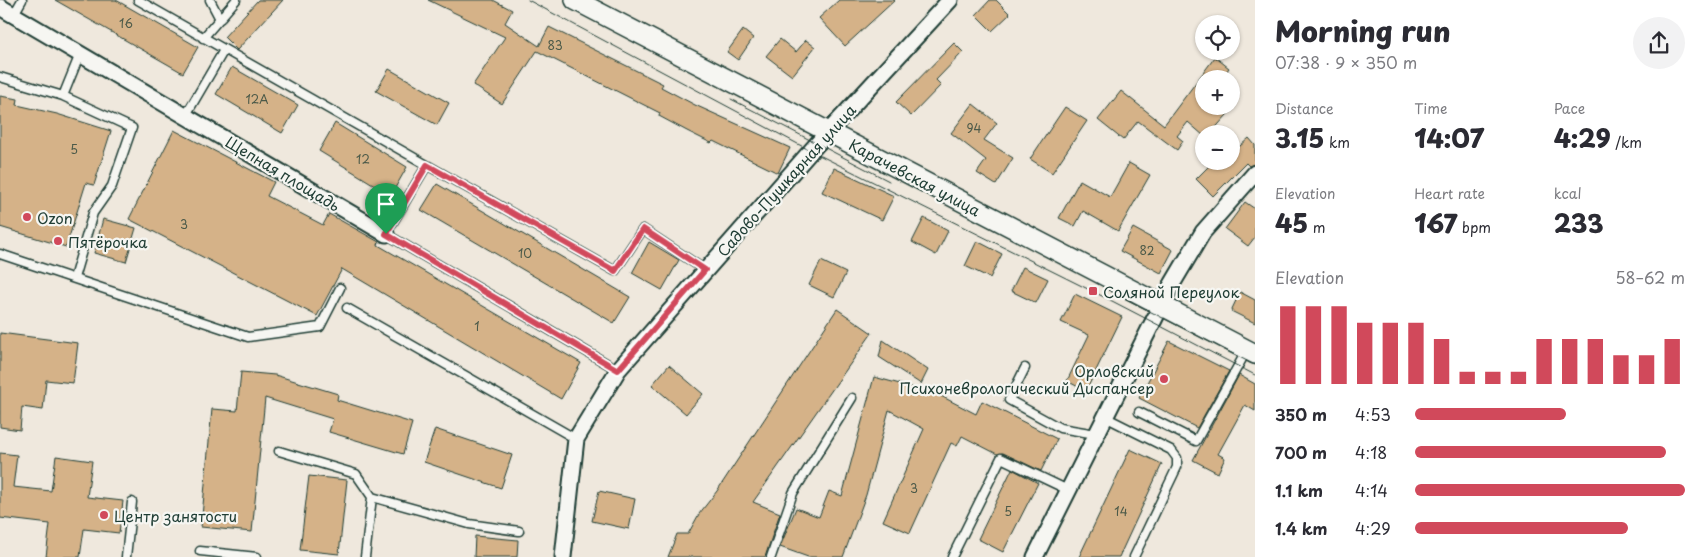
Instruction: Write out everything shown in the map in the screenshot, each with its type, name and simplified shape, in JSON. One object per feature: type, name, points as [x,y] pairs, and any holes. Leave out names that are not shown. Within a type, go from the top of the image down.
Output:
[{"type":"street","name":"Карачевская улица","points":[[574,0],[1161,307],[1251,352]]},
{"type":"street","name":"Садово-Пушкарная улица","points":[[563,557],[576,440],[618,370],[941,3]]},
{"type":"street","name":"Щепная площадь","points":[[0,7],[186,114],[386,234]]},
{"type":"street","points":[[1036,557],[1161,307],[1203,232],[1255,173]]},
{"type":"lane","points":[[14,14],[22,0]]},
{"type":"lane","points":[[138,0],[615,271],[643,229],[705,270]]},
{"type":"lane","points":[[210,0],[220,19]]},
{"type":"lane","points":[[203,38],[236,0]]},
{"type":"lane","points":[[186,114],[224,50]]},
{"type":"lane","points":[[63,96],[80,54]]},
{"type":"lane","points":[[0,76],[63,96],[132,128],[112,186],[93,213],[74,278]]},
{"type":"lane","points":[[386,234],[427,165]]},
{"type":"lane","name":"Щепная площадь","points":[[386,234],[618,370]]},
{"type":"lane","points":[[0,254],[248,337],[320,327],[340,288]]},
{"type":"lane","points":[[347,308],[576,440]]},
{"type":"lane","points":[[1139,412],[1196,441],[1251,352]]},
{"type":"lane","points":[[1025,368],[1009,400],[1060,428],[1096,434]]},
{"type":"lane","points":[[771,557],[793,493],[852,398]]},
{"type":"lane","points":[[1105,417],[1171,450],[1177,458],[1177,468],[1134,557]]},
{"type":"lane","points":[[279,451],[356,474],[372,497],[469,524],[519,531]]},
{"type":"lane","points":[[952,557],[1001,458],[1068,490]]},
{"type":"lane","points":[[365,557],[372,497]]},
{"type":"lane","points":[[126,557],[132,502]]},
{"type":"lane","points":[[200,551],[257,557]]},
{"type":"building","points":[[55,0],[116,0],[198,47],[183,73]]},
{"type":"building","points":[[258,0],[283,0],[237,50],[224,37]]},
{"type":"building","points":[[428,0],[493,0],[512,10],[505,23],[539,46],[549,27],[663,84],[661,87],[695,105],[790,148],[778,173],[713,141],[711,143],[687,131],[659,116],[660,113],[537,51],[502,104],[473,85],[505,37]]},
{"type":"building","points":[[839,0],[895,0],[845,46],[819,18]]},
{"type":"building","points":[[990,0],[996,0],[1010,14],[992,31],[976,15]]},
{"type":"building","points":[[743,30],[753,38],[738,60],[727,52]]},
{"type":"building","points":[[780,39],[796,52],[806,40],[815,47],[792,76],[766,56]]},
{"type":"building","points":[[954,43],[963,52],[936,80],[941,85],[911,116],[896,102]]},
{"type":"building","points":[[1213,60],[1219,60],[1229,68],[1228,70],[1205,70]]},
{"type":"building","points":[[232,67],[298,105],[282,133],[216,94]]},
{"type":"building","points":[[389,69],[449,103],[437,125],[376,91]]},
{"type":"building","points":[[1195,84],[1195,115],[1227,115],[1218,125],[1195,125],[1195,128],[1188,122],[1177,136],[1183,141],[1177,150],[1138,121],[1123,140],[1098,120],[1121,91],[1164,125]]},
{"type":"building","points":[[0,96],[18,99],[17,105],[57,114],[111,131],[94,185],[86,183],[66,247],[0,227]]},
{"type":"building","points":[[973,104],[997,123],[984,140],[1013,158],[996,185],[977,173],[986,160],[951,133]]},
{"type":"building","points":[[1065,107],[1087,121],[1052,173],[1030,159]]},
{"type":"building","points":[[335,123],[407,167],[391,195],[319,151]]},
{"type":"building","points":[[174,130],[274,182],[267,196],[323,225],[329,214],[379,242],[378,245],[581,363],[561,399],[342,269],[317,316],[129,219]]},
{"type":"building","points":[[1249,138],[1255,145],[1255,164],[1249,166],[1246,163],[1240,169],[1240,146]]},
{"type":"building","points":[[1129,163],[1150,175],[1118,231],[1083,211],[1075,226],[1059,218],[1080,180],[1110,197]]},
{"type":"building","points":[[834,168],[894,196],[882,220],[822,192]]},
{"type":"building","points":[[1205,170],[1239,170],[1213,196],[1196,179]]},
{"type":"building","points":[[437,184],[630,297],[614,323],[421,210]]},
{"type":"building","points":[[1245,202],[1255,209],[1255,237],[1248,246],[1225,229]]},
{"type":"building","points":[[924,218],[948,231],[936,255],[912,242]]},
{"type":"building","points":[[103,219],[136,228],[126,262],[94,253]]},
{"type":"building","points":[[1133,228],[1173,250],[1161,273],[1120,251]]},
{"type":"building","points":[[977,241],[1002,254],[990,278],[965,266]]},
{"type":"building","points":[[649,242],[679,260],[662,290],[632,273]]},
{"type":"building","points":[[821,261],[846,273],[834,297],[809,285]]},
{"type":"building","points":[[1023,267],[1048,279],[1036,303],[1011,291]]},
{"type":"building","points":[[1240,292],[1255,300],[1255,323],[1231,311]]},
{"type":"building","points":[[1075,294],[1122,317],[1086,391],[1067,381],[1089,335],[1061,322]]},
{"type":"building","points":[[837,309],[872,333],[753,502],[780,513],[765,557],[668,557],[677,534],[688,534],[699,514],[717,491]]},
{"type":"building","points":[[0,333],[78,343],[73,383],[46,380],[43,410],[22,407],[20,430],[0,427]]},
{"type":"building","points":[[883,340],[928,370],[921,384],[879,357]]},
{"type":"building","name":"Орловский Психоневрологический Диспансер","points":[[1169,341],[1229,371],[1197,428],[1139,398]]},
{"type":"building","points":[[669,365],[703,394],[686,414],[652,385]]},
{"type":"building","points":[[241,372],[275,375],[338,394],[337,400],[412,423],[403,454],[329,432],[333,419],[265,398],[252,532],[201,527],[212,409],[237,411]]},
{"type":"building","points":[[1239,375],[1255,384],[1255,411],[1245,405],[1218,454],[1225,458],[1218,473],[1193,460]]},
{"type":"building","points":[[874,377],[937,394],[976,414],[982,401],[1057,439],[1041,471],[1003,453],[997,454],[962,436],[957,446],[951,443],[910,533],[883,521],[924,429],[889,410],[866,495],[843,557],[808,557],[780,547],[796,508],[819,517],[829,491],[842,496]]},
{"type":"building","points":[[435,429],[512,455],[501,488],[424,462]]},
{"type":"building","points":[[1130,449],[1162,464],[1119,557],[1079,557]]},
{"type":"building","points":[[0,453],[17,455],[13,487],[51,491],[56,456],[92,461],[87,497],[123,501],[119,533],[84,529],[80,557],[46,557],[50,524],[0,518]]},
{"type":"building","points":[[1012,469],[1038,483],[1003,552],[978,539]]},
{"type":"building","points":[[309,476],[347,480],[339,554],[300,550]]},
{"type":"building","points":[[599,491],[635,499],[629,529],[592,521]]},
{"type":"building","points":[[475,536],[518,540],[517,557],[474,557]]},
{"type":"tram line","points":[[528,0],[811,151],[1114,302],[1255,375]]},
{"type":"tram line","points":[[731,99],[889,181]]},
{"type":"tram line","points":[[1108,290],[1255,365]]},
{"type":"place","name":"Ozon","points":[[27,217]]},
{"type":"place","name":"Пятёрочка","points":[[58,241]]},
{"type":"place","name":"Соляной Переулок","points":[[1093,291]]},
{"type":"place","name":"Орловский Психоневрологический Диспансер","points":[[1164,379]]},
{"type":"place","name":"Центр занятости","points":[[104,515]]},
{"type":"route","points":[[427,165],[615,271],[643,229],[705,270],[618,370],[386,234],[427,165]]}]
